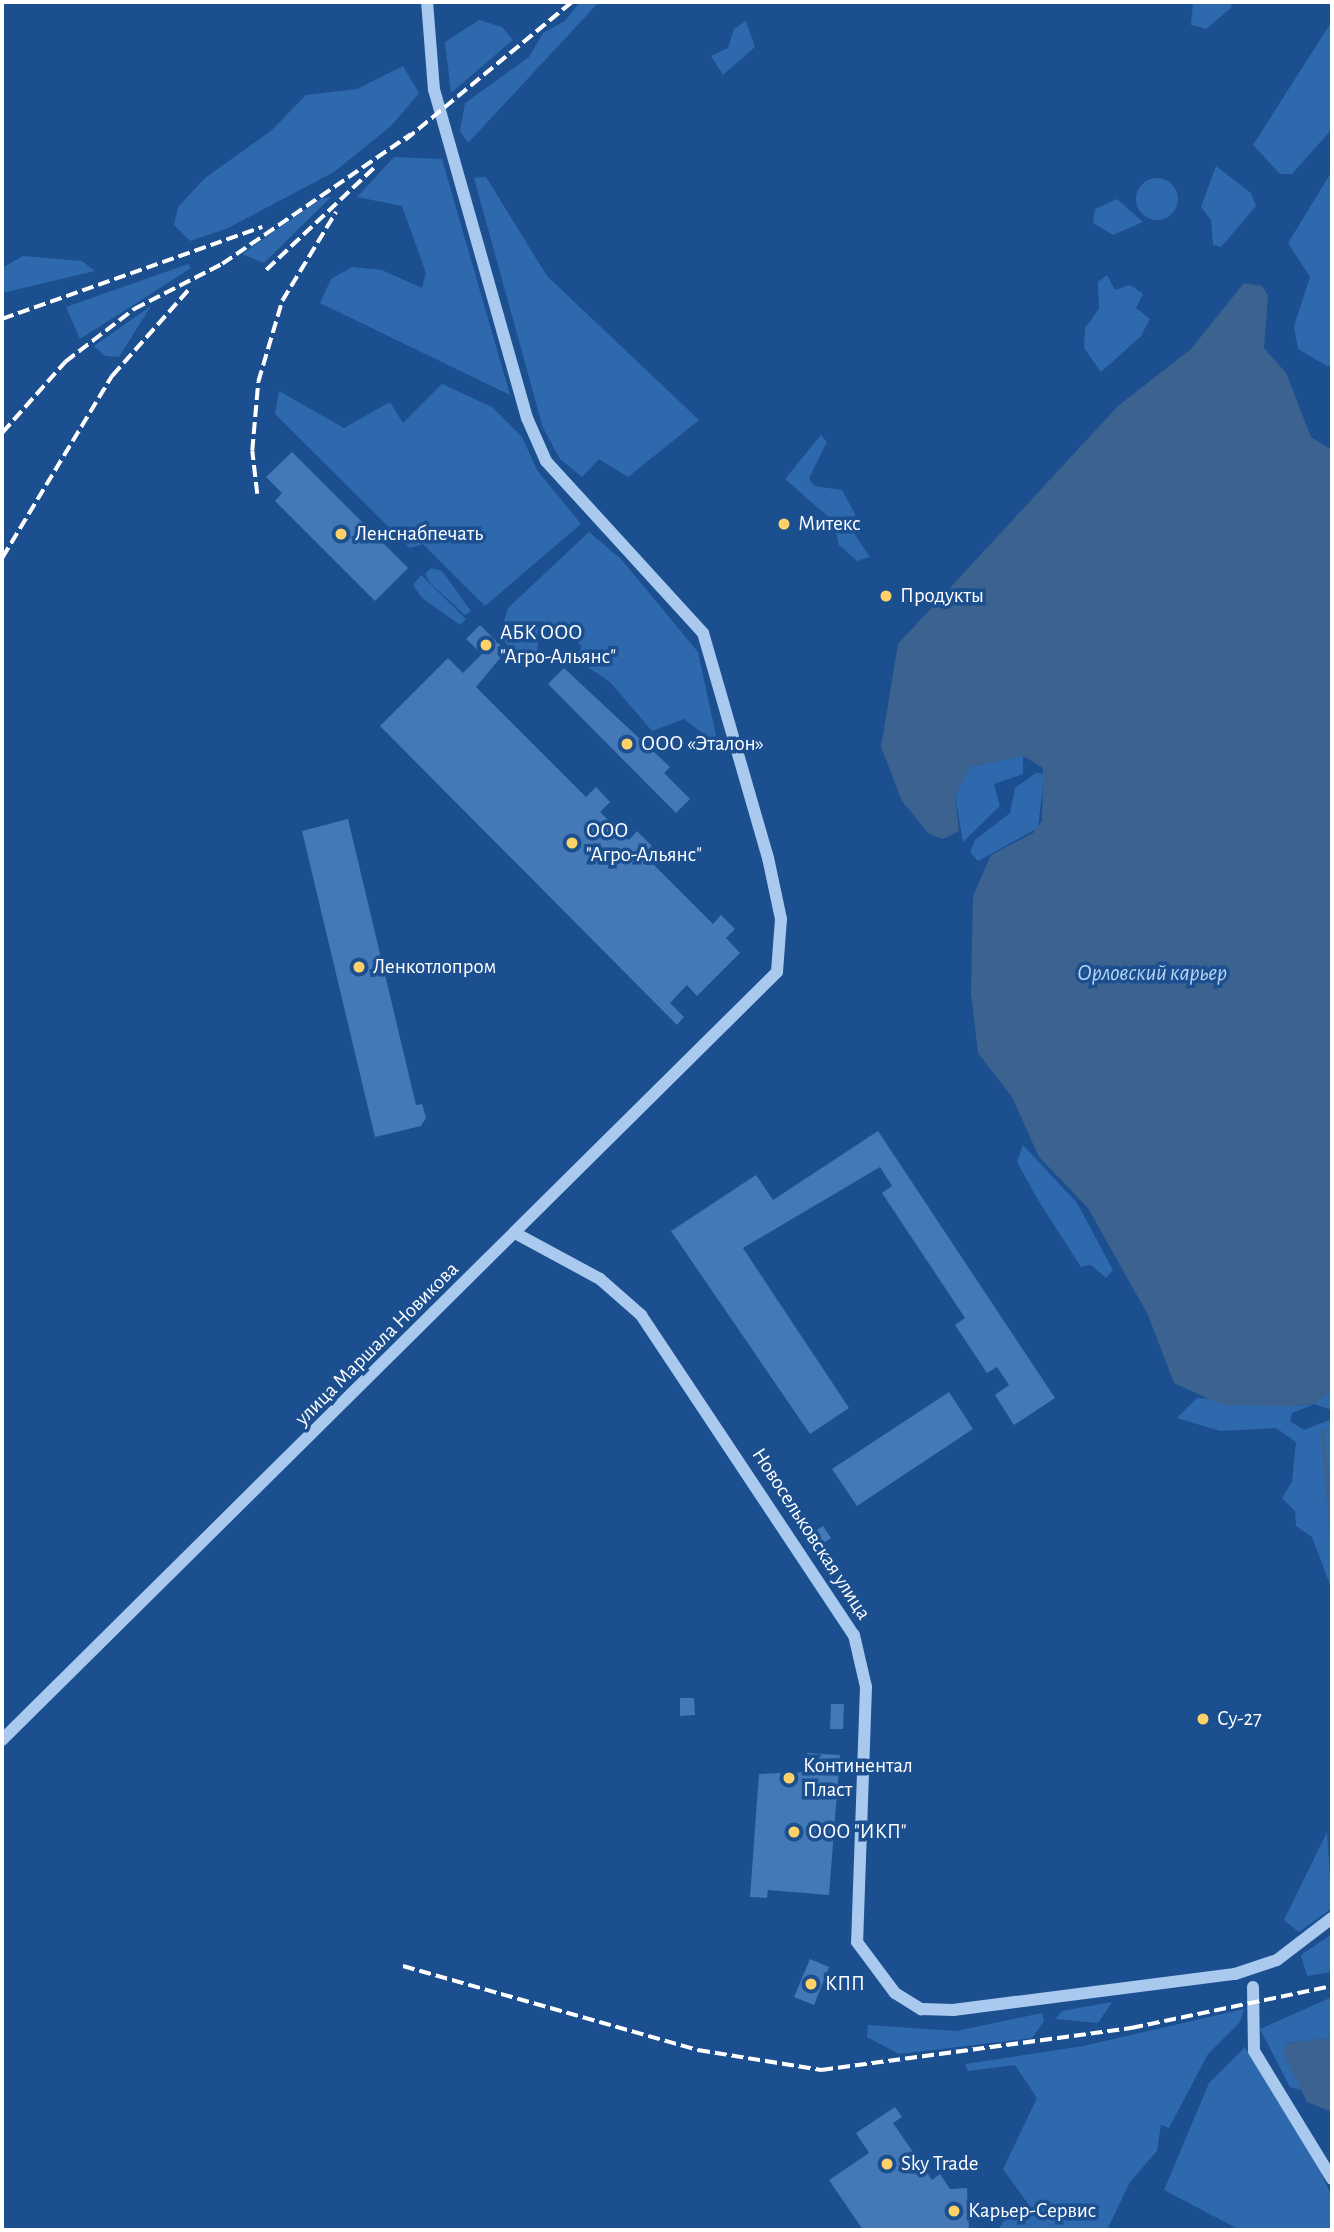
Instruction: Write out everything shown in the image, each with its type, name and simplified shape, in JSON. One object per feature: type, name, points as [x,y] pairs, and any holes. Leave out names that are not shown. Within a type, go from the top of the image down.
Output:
[{"type":"street","name":"улица Маршала Новикова","points":[[2,1740],[777,972],[781,919],[768,858],[703,633],[546,461],[527,418],[433,90],[427,2]]},
{"type":"street","name":"Новосельковская улица","points":[[515,1233],[600,1279],[640,1315],[854,1634],[866,1687],[857,1942],[879,1978],[921,2009],[1249,1971],[1277,1960],[1332,1918]]},
{"type":"street","points":[[1253,1987],[1254,2051],[1332,2179]]},
{"type":"shaded area","points":[[580,2],[599,2],[468,143],[460,131],[465,103],[529,57],[543,33],[565,21]]},
{"type":"shaded area","points":[[1193,2],[1230,2],[1232,7],[1206,29],[1191,25]]},
{"type":"shaded area","points":[[479,20],[502,27],[513,40],[451,93],[445,42]]},
{"type":"shaded area","points":[[746,21],[755,47],[723,75],[711,56],[728,48],[734,29]]},
{"type":"shaded area","points":[[1332,21],[1332,129],[1292,174],[1280,174],[1253,145]]},
{"type":"shaded area","points":[[403,66],[419,93],[391,126],[334,172],[226,229],[190,241],[174,225],[178,207],[205,178],[272,130],[306,95],[357,89]]},
{"type":"shaded area","points":[[394,157],[442,159],[510,395],[320,303],[331,279],[352,267],[382,270],[422,288],[426,273],[402,206],[357,197]]},
{"type":"shaded area","points":[[1216,166],[1251,193],[1256,206],[1221,247],[1213,245],[1211,220],[1201,207]]},
{"type":"shaded area","points":[[1332,171],[1332,365],[1327,366],[1298,349],[1294,326],[1310,277],[1288,243]]},
{"type":"shaded area","points":[[486,177],[547,276],[699,420],[628,477],[599,459],[582,477],[560,459],[543,428],[474,178]]},
{"type":"shaded area","points":[[1157,178],[1172,184],[1178,199],[1172,214],[1157,220],[1142,214],[1136,199],[1142,184]]},
{"type":"shaded area","points":[[331,197],[264,263],[242,254],[322,198]]},
{"type":"shaded area","points":[[1117,199],[1143,222],[1113,235],[1093,223],[1095,209]]},
{"type":"shaded area","points":[[23,256],[82,261],[95,271],[2,293],[2,268]]},
{"type":"shaded area","points":[[188,264],[191,268],[80,339],[66,307]]},
{"type":"shaded area","points":[[1107,275],[1115,290],[1130,285],[1143,294],[1136,308],[1150,319],[1141,336],[1101,372],[1084,348],[1085,328],[1099,309],[1098,282]]},
{"type":"shaded area","points":[[151,306],[119,357],[105,356],[94,346]]},
{"type":"shaded area","points":[[442,384],[492,407],[522,437],[537,470],[581,524],[485,606],[423,544],[410,548],[275,414],[279,391],[344,428],[390,402],[403,423]]},
{"type":"shaded area","points":[[821,435],[827,442],[809,478],[814,486],[842,490],[855,514],[853,532],[870,557],[857,561],[839,545],[833,521],[785,479]]},
{"type":"shaded area","points":[[589,532],[621,559],[698,652],[718,745],[684,719],[652,731],[610,682],[576,659],[582,647],[565,628],[539,630],[537,657],[527,662],[499,637],[508,608]]},
{"type":"shaded area","points":[[431,568],[442,571],[471,611],[465,615],[430,583],[425,574]]},
{"type":"shaded area","points":[[421,575],[466,619],[460,625],[422,598],[413,585]]},
{"type":"shaded area","points":[[1023,756],[1023,774],[994,784],[1000,806],[963,842],[955,795],[959,777],[970,767]]},
{"type":"shaded area","points":[[1036,773],[1044,774],[1038,828],[978,861],[970,852],[975,840],[1010,813],[1015,788]]},
{"type":"shaded area","points":[[1023,1145],[1077,1203],[1113,1270],[1106,1278],[1091,1265],[1081,1267],[1038,1200],[1017,1162]]},
{"type":"shaded area","points":[[1332,1389],[1332,1410],[1314,1404]]},
{"type":"shaded area","points":[[1197,1398],[1295,1406],[1314,1404],[1292,1413],[1290,1421],[1304,1430],[1332,1419],[1332,1590],[1312,1537],[1296,1526],[1295,1511],[1282,1498],[1292,1482],[1296,1442],[1276,1428],[1220,1431],[1177,1418]]},
{"type":"shaded area","points":[[1327,1832],[1332,1908],[1299,1932],[1284,1920]]},
{"type":"shaded area","points":[[1332,1934],[1332,1972],[1307,1976],[1301,1955]]},
{"type":"shaded area","points":[[1332,1997],[1332,2038],[1287,2043],[1303,2082],[1302,2090],[1290,2087],[1260,2029]]},
{"type":"shaded area","points":[[1112,2002],[1098,2023],[1055,2019],[1062,2011]]},
{"type":"shaded area","points":[[1244,2009],[1240,2022],[1208,2054],[1169,2128],[1161,2125],[1157,2151],[1130,2182],[1107,2230],[998,2230],[1008,2215],[1036,2215],[1003,2169],[1037,2098],[1015,2065],[968,2071],[965,2064],[1083,2046]]},
{"type":"shaded area","points":[[1042,2013],[1044,2021],[1032,2038],[899,2054],[867,2037],[868,2025],[956,2031]]},
{"type":"shaded area","points":[[1245,2047],[1313,2155],[1332,2197],[1332,2230],[1240,2230],[1164,2190],[1209,2083]]},
{"type":"water","name":"Орловский карьер","points":[[1244,283],[1262,286],[1268,296],[1264,348],[1286,373],[1311,437],[1332,450],[1332,1389],[1314,1404],[1295,1406],[1222,1405],[1174,1383],[1148,1315],[1088,1208],[1039,1157],[1012,1097],[978,1053],[971,993],[973,896],[991,855],[1033,833],[1042,821],[1043,768],[1023,756],[970,767],[955,795],[959,831],[943,839],[929,834],[902,801],[881,747],[898,644],[1118,406],[1191,349]]},
{"type":"water","points":[[1332,2038],[1332,2112],[1307,2102],[1283,2053],[1287,2043]]},
{"type":"building","name":"Ленснабпечать","points":[[292,452],[408,568],[375,601],[275,501],[282,493],[266,477]]},
{"type":"building","name":"ООО \"Агро-Альянс\"","points":[[480,625],[506,651],[476,687],[586,797],[596,787],[610,802],[600,812],[629,840],[637,831],[652,846],[643,854],[713,924],[721,915],[735,929],[726,938],[740,953],[697,996],[687,985],[670,1003],[684,1017],[677,1025],[380,726],[448,658],[463,673],[482,654],[466,639]]},
{"type":"building","name":"ООО «Эталон»","points":[[564,668],[670,767],[664,773],[690,799],[676,813],[548,684]]},
{"type":"building","name":"Ленкотлопром","points":[[348,819],[416,1105],[422,1104],[426,1118],[421,1126],[375,1137],[302,831]]},
{"type":"building","points":[[878,1131],[1055,1398],[1014,1425],[995,1395],[1009,1385],[997,1367],[987,1373],[955,1325],[965,1318],[882,1193],[892,1186],[880,1167],[743,1248],[849,1408],[810,1434],[671,1231],[756,1175],[773,1200]]},
{"type":"building","points":[[949,1392],[973,1429],[857,1506],[832,1469]]},
{"type":"building","points":[[823,1526],[831,1538],[818,1547],[810,1534]]},
{"type":"building","points":[[680,1698],[694,1698],[695,1715],[680,1716]]},
{"type":"building","points":[[831,1704],[844,1704],[843,1729],[830,1729]]},
{"type":"building","name":"ООО \"ИКП\"","points":[[807,1753],[840,1755],[829,1895],[768,1890],[767,1898],[750,1897],[759,1774],[806,1772]]},
{"type":"building","name":"КПП","points":[[810,1959],[829,1967],[814,2005],[794,1997]]},
{"type":"building","name":"Sky Trade","points":[[895,2107],[902,2117],[893,2123],[932,2180],[940,2174],[950,2189],[967,2188],[969,2230],[863,2230],[829,2180],[869,2153],[856,2133]]},
{"type":"waterway","points":[[1323,1430],[1332,1531]]},
{"type":"railway","points":[[405,140],[572,2]]},
{"type":"railway","points":[[2,433],[65,362],[134,309],[222,264],[411,134]]},
{"type":"railway","points":[[266,270],[374,168]]},
{"type":"railway","points":[[257,494],[252,451],[258,382],[282,301],[336,212]]},
{"type":"railway","points":[[2,319],[262,227]]},
{"type":"railway","points":[[2,558],[112,376],[191,287]]},
{"type":"railway","points":[[403,1966],[698,2050],[821,2070],[1131,2028],[1332,1986]]},
{"type":"place","name":"Митекс","points":[[784,524]]},
{"type":"place","name":"Ленснабпечать","points":[[341,534]]},
{"type":"place","name":"Продукты","points":[[886,596]]},
{"type":"place","name":"АБК ООО \"Агро-Альянс\"","points":[[486,645]]},
{"type":"place","name":"ООО «Эталон»","points":[[627,744]]},
{"type":"place","name":"ООО \"Агро-Альянс\"","points":[[572,843]]},
{"type":"place","name":"Ленкотлопром","points":[[359,967]]},
{"type":"place","name":"Су-27","points":[[1203,1719]]},
{"type":"place","name":"Континентал Пласт","points":[[789,1778]]},
{"type":"place","name":"ООО \"ИКП\"","points":[[794,1832]]},
{"type":"place","name":"КПП","points":[[811,1984]]},
{"type":"place","name":"Sky Trade","points":[[887,2164]]},
{"type":"place","name":"Карьер-Сервис","points":[[954,2211]]}]
